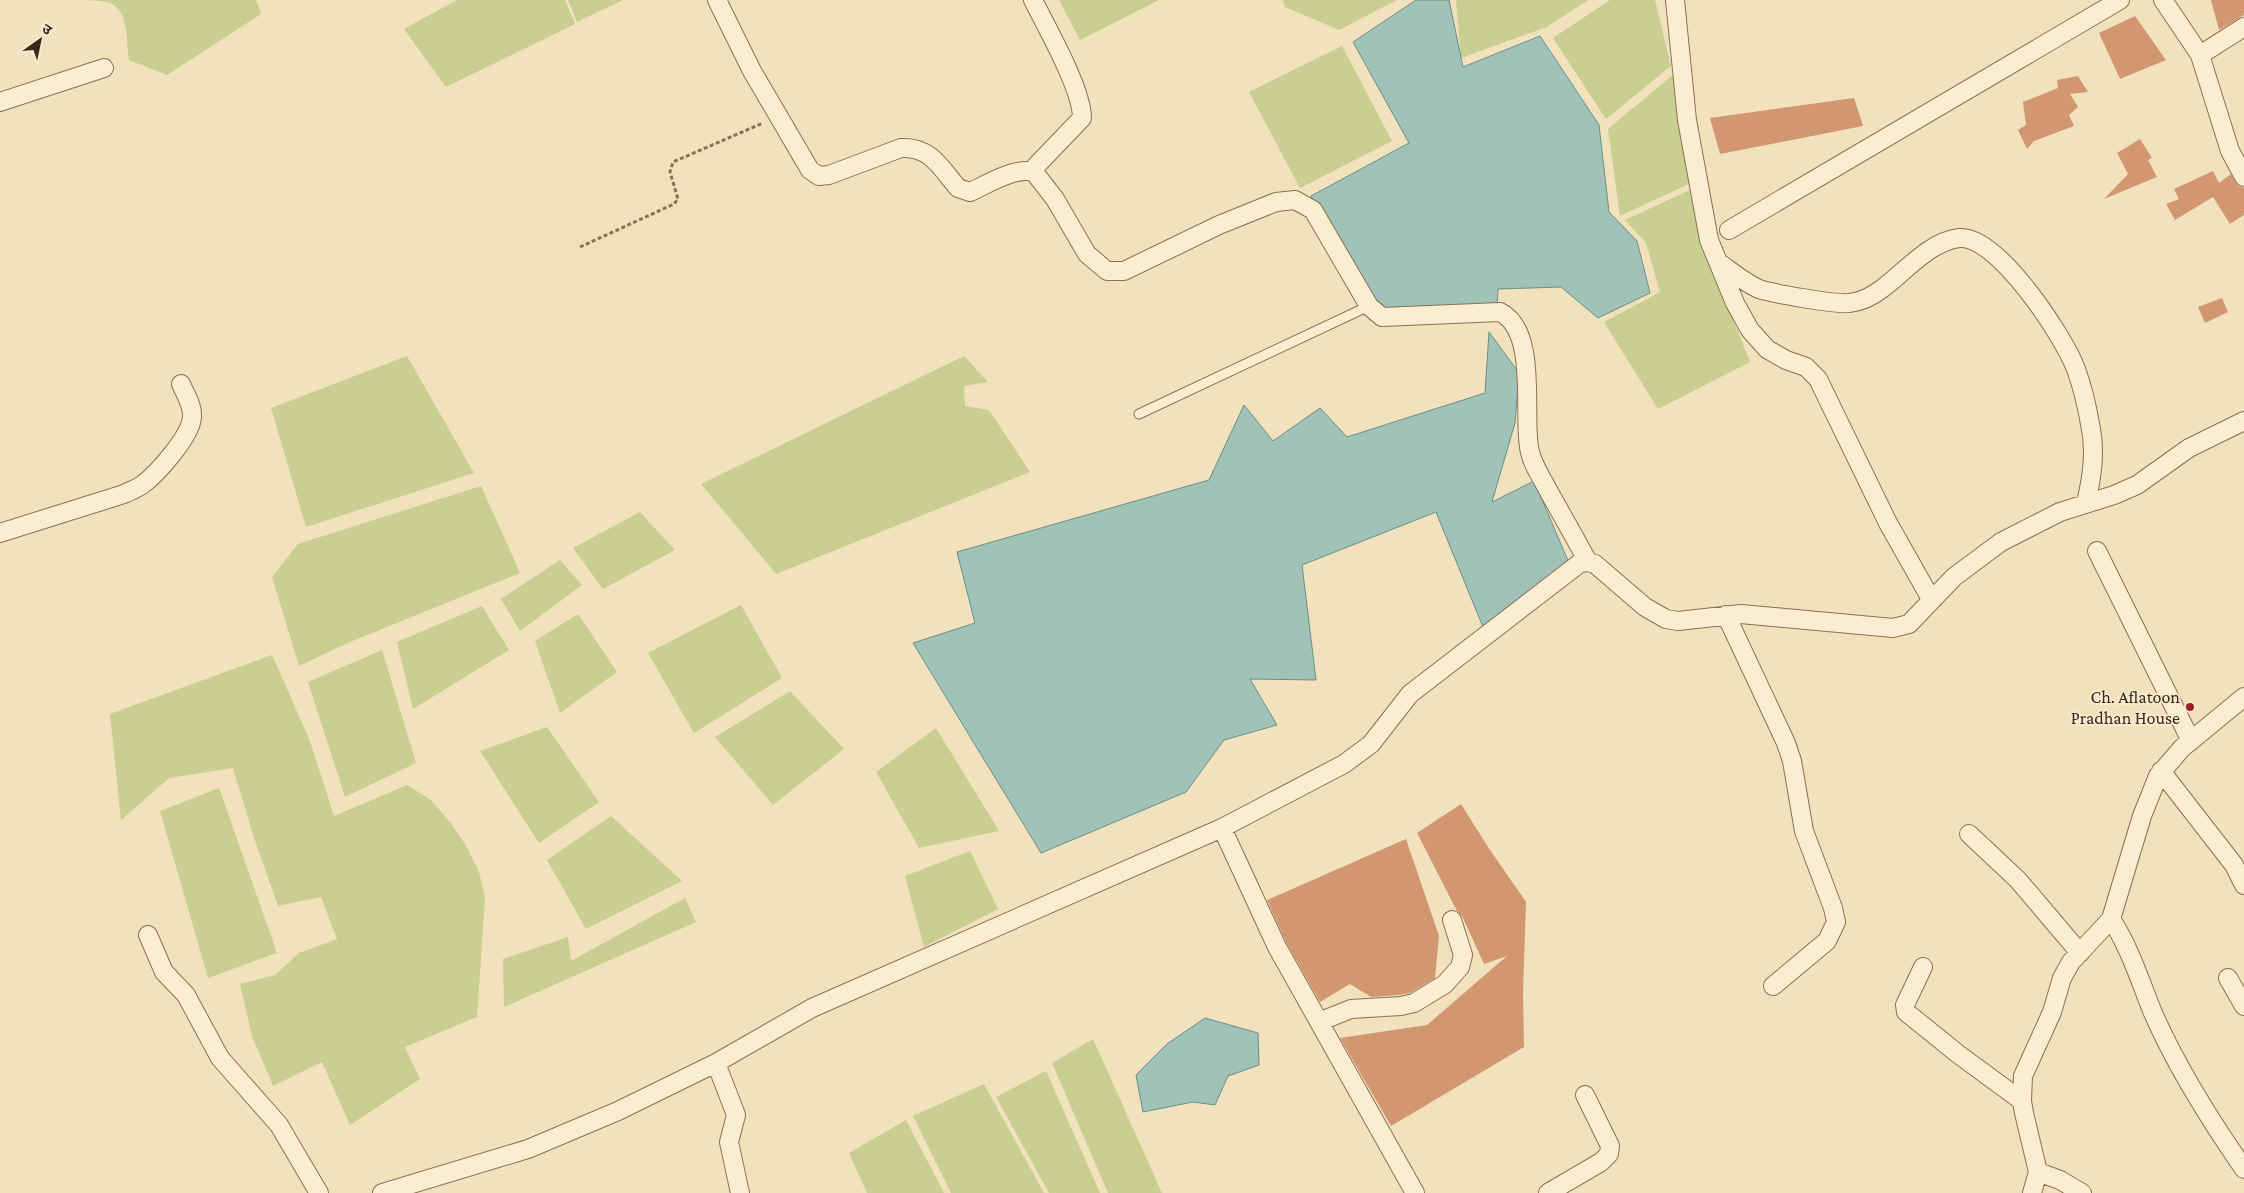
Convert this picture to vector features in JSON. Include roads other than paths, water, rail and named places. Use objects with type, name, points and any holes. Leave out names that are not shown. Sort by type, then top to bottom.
[{"type":"street","points":[[717,0],[752,71],[778,116],[810,170],[819,176],[829,175],[900,148],[913,147],[929,155],[958,188],[964,192],[970,192],[1013,174],[1027,171],[1034,172],[1055,199],[1087,254],[1107,271],[1124,271],[1219,225],[1276,202],[1296,200],[1303,202],[1313,210],[1369,306],[1382,317],[1500,312],[1510,318],[1515,324],[1524,351],[1527,371],[1528,430],[1531,459],[1588,562]]},
{"type":"street","points":[[1034,0],[1072,81],[1082,110],[1082,118],[1036,166],[1034,172]]},
{"type":"street","points":[[1675,0],[1687,120],[1709,240],[1735,304],[1758,340],[1778,356],[1806,367],[1818,379],[1888,523],[1931,599]]},
{"type":"street","points":[[1730,230],[2120,0]]},
{"type":"street","points":[[2163,0],[2200,55],[2230,151],[2244,177]]},
{"type":"street","points":[[2200,55],[2244,27]]},
{"type":"street","points":[[0,102],[104,68]]},
{"type":"street","points":[[1718,262],[1760,289],[1848,303],[1869,297],[1925,254],[1942,244],[1958,238],[1976,241],[2011,270],[2031,294],[2057,333],[2076,368],[2091,426],[2093,471],[2086,503]]},
{"type":"street","points":[[0,533],[124,494],[140,487],[150,479],[186,436],[191,424],[193,416],[190,404],[180,384]]},
{"type":"street","points":[[382,1193],[528,1149],[618,1111],[716,1063],[780,1025],[828,1000],[1222,828],[1344,764],[1365,750],[1378,737],[1396,710],[1410,694],[1580,563],[1588,562],[1595,564],[1646,607],[1666,619],[1678,621],[1741,614],[1893,628],[1909,624],[1954,577],[2000,542],[2060,512],[2114,495],[2137,485],[2190,448],[2244,422]]},
{"type":"street","points":[[2097,551],[2191,741]]},
{"type":"street","points":[[1726,615],[1786,743],[1792,761],[1804,831],[1833,908],[1836,922],[1827,941],[1773,986]]},
{"type":"street","points":[[2032,1193],[2038,1172],[2022,1101],[2026,1069],[2052,1012],[2066,969],[2111,919],[2142,816],[2161,772],[2191,741],[2244,697]]},
{"type":"street","points":[[2161,772],[2234,865],[2244,885]]},
{"type":"street","points":[[1222,828],[1277,947],[1321,1022],[1412,1192]]},
{"type":"street","points":[[1969,834],[2018,880],[2080,953]]},
{"type":"street","points":[[2111,919],[2130,951],[2153,1013],[2169,1045],[2218,1131],[2244,1169]]},
{"type":"street","points":[[1321,1022],[1350,1009],[1401,1006],[1414,1003],[1445,984],[1460,967],[1463,955],[1452,920]]},
{"type":"street","points":[[148,935],[164,972],[186,995],[220,1058],[278,1125],[318,1193]]},
{"type":"street","points":[[1923,967],[1905,1005],[1906,1012],[1958,1054],[2022,1101]]},
{"type":"street","points":[[2228,978],[2244,1006]]},
{"type":"street","points":[[716,1063],[736,1115],[729,1145],[740,1193]]},
{"type":"street","points":[[1548,1193],[1601,1162],[1609,1154],[1610,1146],[1585,1095]]},
{"type":"street","points":[[2038,1172],[2060,1180],[2082,1193]]},
{"type":"lane","points":[[1140,414],[1369,306]]},
{"type":"water","points":[[1416,0],[1449,0],[1463,67],[1540,36],[1599,125],[1609,212],[1637,241],[1650,293],[1598,318],[1561,287],[1498,289],[1497,308],[1379,313],[1311,196],[1409,143],[1353,42]]},
{"type":"water","points":[[1489,332],[1519,373],[1515,423],[1492,502],[1534,481],[1569,563],[1485,632],[1436,512],[1302,565],[1316,680],[1250,679],[1277,725],[1224,740],[1186,792],[1041,853],[913,643],[975,623],[957,552],[1209,480],[1244,405],[1273,441],[1320,408],[1347,437],[1485,393]]},
{"type":"water","points":[[1205,1018],[1258,1033],[1259,1065],[1228,1076],[1215,1105],[1193,1102],[1143,1112],[1136,1075],[1167,1044]]},
{"type":"place","name":"Ch. Aflatoon Pradhan House","points":[[2190,707]]}]
